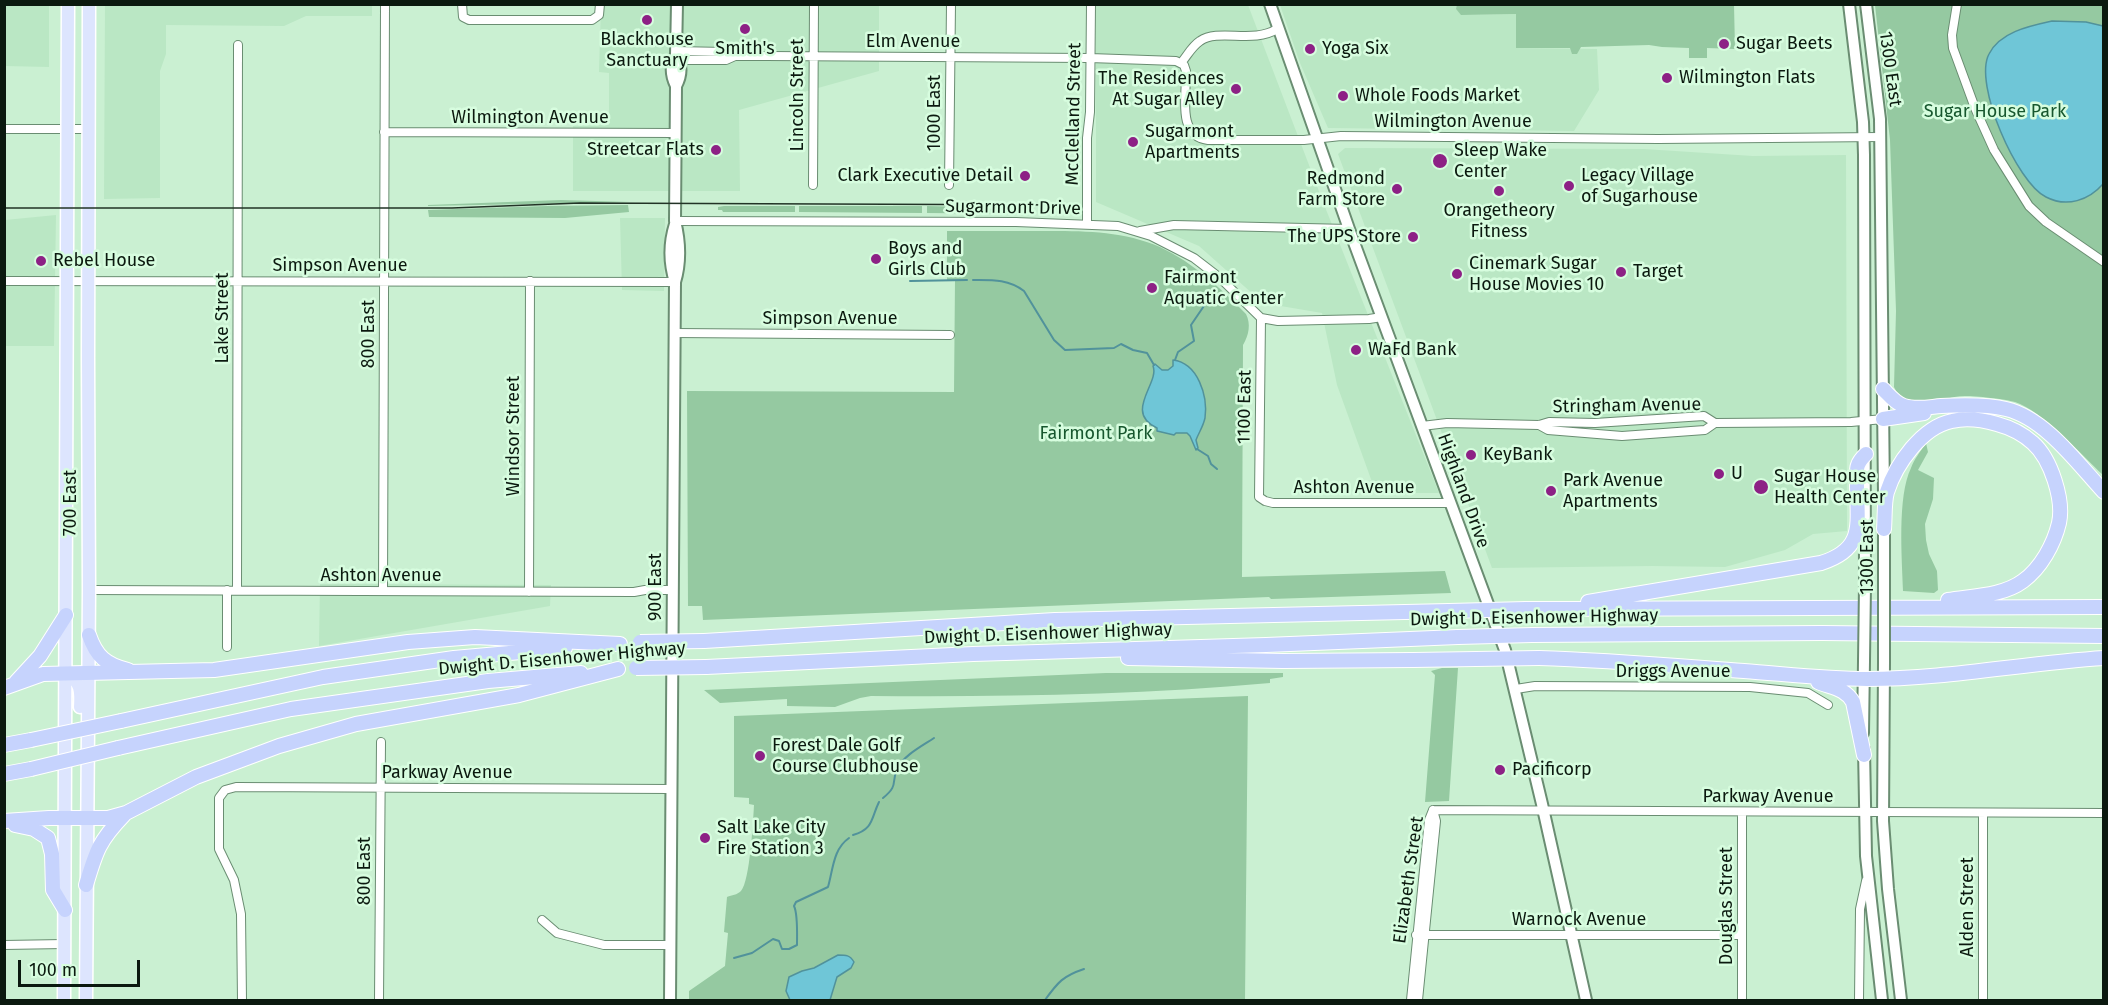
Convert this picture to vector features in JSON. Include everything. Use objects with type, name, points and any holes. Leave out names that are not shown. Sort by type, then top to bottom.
[{"type":"highway","points":[[1883,389],[1895,401],[1904,406],[1916,408],[1952,405],[2007,409],[2031,421],[2050,435],[2103,492]]},
{"type":"highway","points":[[1883,419],[1970,407]]},
{"type":"highway","points":[[1884,529],[1887,493],[1908,451],[1926,434],[1951,421],[1980,419],[2016,429],[2035,444],[2051,469],[2058,495],[2059,521],[2052,543],[2041,562],[2023,581],[1999,592],[1908,607]]},
{"type":"highway","points":[[1546,609],[1835,559],[1849,550],[1853,543],[1857,528],[1858,465],[1866,454]]},
{"type":"highway","name":"Dwight D. Eisenhower Highway","points":[[4,745],[121,722],[322,677],[454,658],[639,642],[705,641],[1055,620],[1526,609],[2103,607]]},
{"type":"highway","points":[[10,686],[40,656],[66,615]]},
{"type":"highway","name":"Dwight D. Eisenhower Highway","points":[[4,774],[291,709],[488,681],[618,669],[1458,636],[1833,633],[2103,636]]},
{"type":"highway","points":[[89,635],[105,662],[138,672]]},
{"type":"highway","points":[[10,686],[43,674],[214,670],[266,664],[344,650],[475,636],[620,644]]},
{"type":"highway","points":[[973,654],[1283,662],[1539,658],[1607,660],[1808,677],[1863,679],[1933,676],[2103,658]]},
{"type":"highway","points":[[4,822],[65,818],[86,813],[108,818],[126,813],[196,777],[279,746],[356,724],[519,695],[618,669]]},
{"type":"highway","points":[[1808,677],[1844,690],[1850,696],[1864,755]]},
{"type":"highway","points":[[86,885],[97,850],[106,834],[126,813]]},
{"type":"highway","points":[[4,822],[34,829],[48,838],[52,854],[53,890],[64,910]]},
{"type":"main road","name":"700 East","points":[[64,1000],[68,4]]},
{"type":"main road","name":"700 East","points":[[86,1000],[89,635],[89,4]]},
{"type":"main road","points":[[65,674],[74,677],[78,682],[81,695],[79,796],[86,813]]},
{"type":"main road","points":[[65,692],[70,702],[70,797],[74,810],[86,813]]},
{"type":"street","name":"800 East","points":[[383,591],[385,4]]},
{"type":"street","points":[[462,4],[463,17],[469,20],[592,20],[599,15],[600,4]]},
{"type":"street","name":"900 East","points":[[670,1000],[675,333],[675,282],[671,269],[671,237],[675,221],[676,86],[680,78],[681,63],[676,53],[676,4]]},
{"type":"street","name":"Lincoln Street","points":[[813,185],[814,4]]},
{"type":"street","name":"1000 East","points":[[950,185],[951,4]]},
{"type":"street","name":"McClelland Street","points":[[1087,224],[1091,4]]},
{"type":"street","name":"Highland Drive","points":[[1270,4],[1349,229],[1505,650],[1516,689],[1586,1000]]},
{"type":"street","name":"1300 East","points":[[1849,4],[1864,138],[1866,420],[1864,813],[1868,877],[1882,1000]]},
{"type":"street","name":"1300 East","points":[[1866,4],[1881,137],[1884,529],[1883,813],[1888,889],[1901,1000]]},
{"type":"street","points":[[1957,4],[1953,48],[1975,108],[1994,150],[2029,206],[2046,222],[2103,262]]},
{"type":"street","points":[[1090,57],[1181,63],[1197,43],[1207,38],[1257,36],[1278,29]]},
{"type":"street","name":"Lake Street","points":[[237,590],[238,45]]},
{"type":"street","name":"Elm Avenue","points":[[676,53],[725,52],[735,56],[1090,57]]},
{"type":"street","name":"Wilmington Avenue","points":[[1181,63],[1186,71],[1187,124],[1191,132],[1199,138],[1304,141],[1341,136],[1881,137]]},
{"type":"street","points":[[4,129],[88,129]]},
{"type":"street","name":"Wilmington Avenue","points":[[384,132],[676,133]]},
{"type":"street","name":"Sugarmont Drive","points":[[675,221],[1087,224],[1118,226],[1138,231],[1174,225],[1349,229]]},
{"type":"street","points":[[1138,231],[1174,247],[1203,264],[1261,318],[1278,321],[1382,317]]},
{"type":"street","name":"Simpson Avenue","points":[[4,280],[675,282]]},
{"type":"street","name":"Windsor Street","points":[[529,591],[530,281]]},
{"type":"street","name":"1100 East","points":[[1259,497],[1261,318]]},
{"type":"street","name":"Simpson Avenue","points":[[675,333],[950,335]]},
{"type":"street","name":"Stringham Avenue","points":[[1422,426],[1447,423],[1539,425],[1549,422],[1595,423],[1704,416],[1715,423],[1851,422],[1883,419]]},
{"type":"street","name":"Stringham Avenue","points":[[1539,425],[1548,430],[1622,436],[1705,430],[1715,423]]},
{"type":"street","name":"Ashton Avenue","points":[[1259,497],[1273,503],[1450,503]]},
{"type":"street","name":"Ashton Avenue","points":[[89,590],[634,592],[673,590]]},
{"type":"street","points":[[227,590],[227,647]]},
{"type":"street","name":"Driggs Avenue","points":[[1516,689],[1535,686],[1750,687],[1808,693],[1828,705]]},
{"type":"street","name":"800 East","points":[[379,1000],[381,742]]},
{"type":"street","name":"Parkway Avenue","points":[[242,1000],[241,914],[234,880],[219,849],[219,798],[222,792],[236,787],[671,789]]},
{"type":"street","name":"Parkway Avenue","points":[[1433,810],[2103,813]]},
{"type":"street","name":"Elizabeth Street","points":[[1418,1000],[1420,935],[1429,820],[1433,810]]},
{"type":"street","name":"Douglas Street","points":[[1742,812],[1742,1000]]},
{"type":"street","name":"Alden Street","points":[[1983,813],[1983,1000]]},
{"type":"street","points":[[1859,1000],[1860,909],[1868,877]]},
{"type":"street","points":[[542,920],[556,933],[604,945],[670,945]]},
{"type":"street","name":"Elizabeth Street","points":[[1411,1000],[1420,935]]},
{"type":"street","name":"Warnock Avenue","points":[[1420,935],[1742,935]]},
{"type":"street","points":[[4,945],[64,944]]},
{"type":"shaded area","points":[[5,4],[49,5],[49,67],[5,66]]},
{"type":"shaded area","points":[[372,4],[372,16],[306,16],[284,26],[166,25],[166,54],[160,71],[160,198],[104,199],[105,5]]},
{"type":"shaded area","points":[[1457,4],[1456,9],[1462,15],[1516,14],[1516,48],[1597,49],[1599,90],[1574,131],[1328,128],[1300,63],[1280,5]]},
{"type":"shaded area","points":[[601,5],[879,5],[879,71],[739,110],[740,191],[573,191],[573,126],[609,125],[609,73],[599,72]]},
{"type":"shaded area","points":[[1096,5],[1248,5],[1325,207],[1439,493],[1376,493],[1337,385],[1322,313],[1263,303],[1199,246],[1096,202]]},
{"type":"shaded area","points":[[1345,148],[1644,149],[1753,156],[1846,155],[1847,531],[1813,534],[1785,550],[1725,567],[1492,568],[1338,154]]},
{"type":"shaded area","points":[[56,215],[54,346],[5,346],[5,220]]},
{"type":"shaded area","points":[[620,218],[665,218],[664,291],[622,290]]},
{"type":"shaded area","points":[[320,584],[551,585],[550,606],[319,646]]},
{"type":"green space","points":[[1457,4],[1734,5],[1735,49],[1707,48],[1707,58],[1689,58],[1689,48],[1649,45],[1581,47],[1577,54],[1572,54],[1570,48],[1516,48],[1516,14],[1461,15],[1456,9]]},
{"type":"green space","name":"Sugar House Park","points":[[1875,5],[2103,5],[2103,475],[2037,414],[2015,402],[1965,396],[1916,403],[1900,396],[1894,387],[1896,311],[1890,140]]},
{"type":"green space","points":[[561,200],[630,202],[428,206],[428,205]]},
{"type":"green space","points":[[628,205],[629,212],[565,218],[429,217],[428,210],[547,206]]},
{"type":"green space","points":[[795,206],[795,212],[723,212],[718,210],[718,207]]},
{"type":"green space","points":[[799,206],[922,206],[922,213],[799,212]]},
{"type":"green space","points":[[927,206],[968,207],[1028,212],[1028,214],[927,213]]},
{"type":"green space","name":"Fairmont Park","points":[[947,231],[1069,231],[1115,234],[1160,247],[1195,268],[1246,314],[1249,326],[1243,345],[1242,577],[1445,571],[1451,593],[1271,599],[1269,597],[703,620],[702,606],[688,606],[687,391],[954,392],[955,280],[947,280]]},
{"type":"green space","points":[[1926,443],[1928,452],[1918,470],[1934,478],[1933,499],[1925,524],[1929,554],[1937,571],[1938,590],[1934,593],[1903,591],[1901,528],[1904,495],[1912,465]]},
{"type":"green space","points":[[1458,668],[1449,801],[1425,802],[1435,675],[1431,671]]},
{"type":"green space","points":[[1106,673],[1283,673],[1283,677],[1270,679],[1270,683],[1120,693],[871,696],[835,707],[787,706],[787,699],[720,703],[704,690]]},
{"type":"green space","points":[[1248,696],[1245,1000],[689,1000],[689,991],[725,966],[728,933],[724,932],[727,897],[741,891],[749,864],[754,805],[749,804],[749,798],[734,797],[734,716]]},
{"type":"water","points":[[2052,21],[2086,22],[2103,26],[2103,184],[2084,198],[2070,202],[2046,197],[2023,173],[2001,132],[1987,87],[1986,68],[1989,54],[1994,46],[2016,31]]},
{"type":"water","points":[[1173,360],[1189,367],[1200,382],[1203,391],[1205,418],[1196,440],[1198,448],[1196,450],[1187,433],[1174,435],[1157,431],[1157,428],[1147,421],[1143,414],[1145,397],[1154,373],[1153,366],[1155,364],[1162,370],[1168,370],[1173,366]]},
{"type":"water","points":[[838,955],[848,956],[854,962],[851,968],[837,977],[830,1000],[790,1000],[786,991],[789,977],[814,968]]},
{"type":"waterway","points":[[910,281],[967,280]]},
{"type":"waterway","points":[[973,280],[1006,282],[1024,291],[1054,340],[1065,350],[1114,348],[1121,344],[1147,353],[1154,365]]},
{"type":"waterway","points":[[1175,360],[1178,352],[1194,341],[1191,325],[1208,300]]},
{"type":"waterway","points":[[1197,449],[1208,456],[1211,464],[1217,469]]},
{"type":"waterway","points":[[883,798],[893,787],[895,774],[904,759],[934,738]]},
{"type":"waterway","points":[[853,835],[865,830],[879,802]]},
{"type":"waterway","points":[[734,958],[752,953],[773,939],[779,941],[782,949],[789,949],[797,945],[797,919],[794,906],[796,902],[828,887],[837,854],[849,838]]},
{"type":"waterway","points":[[1045,1000],[1062,980],[1084,969]]},
{"type":"tram line","points":[[4,208],[452,208],[580,203],[1071,205]]},
{"type":"place","name":"Blackhouse Sanctuary","points":[[647,20]]},
{"type":"place","name":"Smith's","points":[[745,29]]},
{"type":"place","name":"Sugar Beets","points":[[1724,44]]},
{"type":"place","name":"Yoga Six","points":[[1310,49]]},
{"type":"place","name":"Wilmington Flats","points":[[1667,78]]},
{"type":"place","name":"The Residences At Sugar Alley","points":[[1236,89]]},
{"type":"place","name":"Whole Foods Market","points":[[1343,96]]},
{"type":"place","name":"Sugarmont Apartments","points":[[1133,142]]},
{"type":"place","name":"Streetcar Flats","points":[[716,150]]},
{"type":"place","name":"Sleep Wake Center","points":[[1440,161]]},
{"type":"place","name":"Clark Executive Detail","points":[[1025,176]]},
{"type":"place","name":"Legacy Village of Sugarhouse","points":[[1569,186]]},
{"type":"place","name":"Redmond Farm Store","points":[[1397,189]]},
{"type":"place","name":"Orangetheory Fitness","points":[[1499,191]]},
{"type":"place","name":"The UPS Store","points":[[1413,237]]},
{"type":"place","name":"Boys and Girls Club","points":[[876,259]]},
{"type":"place","name":"Rebel House","points":[[41,261]]},
{"type":"place","name":"Target","points":[[1621,272]]},
{"type":"place","name":"Cinemark Sugar House Movies 10","points":[[1457,274]]},
{"type":"place","name":"Fairmont Aquatic Center","points":[[1152,288]]},
{"type":"place","name":"WaFd Bank","points":[[1356,350]]},
{"type":"place","name":"KeyBank","points":[[1471,455]]},
{"type":"place","name":"U","points":[[1719,474]]},
{"type":"place","name":"Sugar House Health Center","points":[[1761,487]]},
{"type":"place","name":"Park Avenue Apartments","points":[[1551,491]]},
{"type":"place","name":"Forest Dale Golf Course Clubhouse","points":[[760,756]]},
{"type":"place","name":"Pacificorp","points":[[1500,770]]},
{"type":"place","name":"Salt Lake City Fire Station 3","points":[[705,838]]}]
